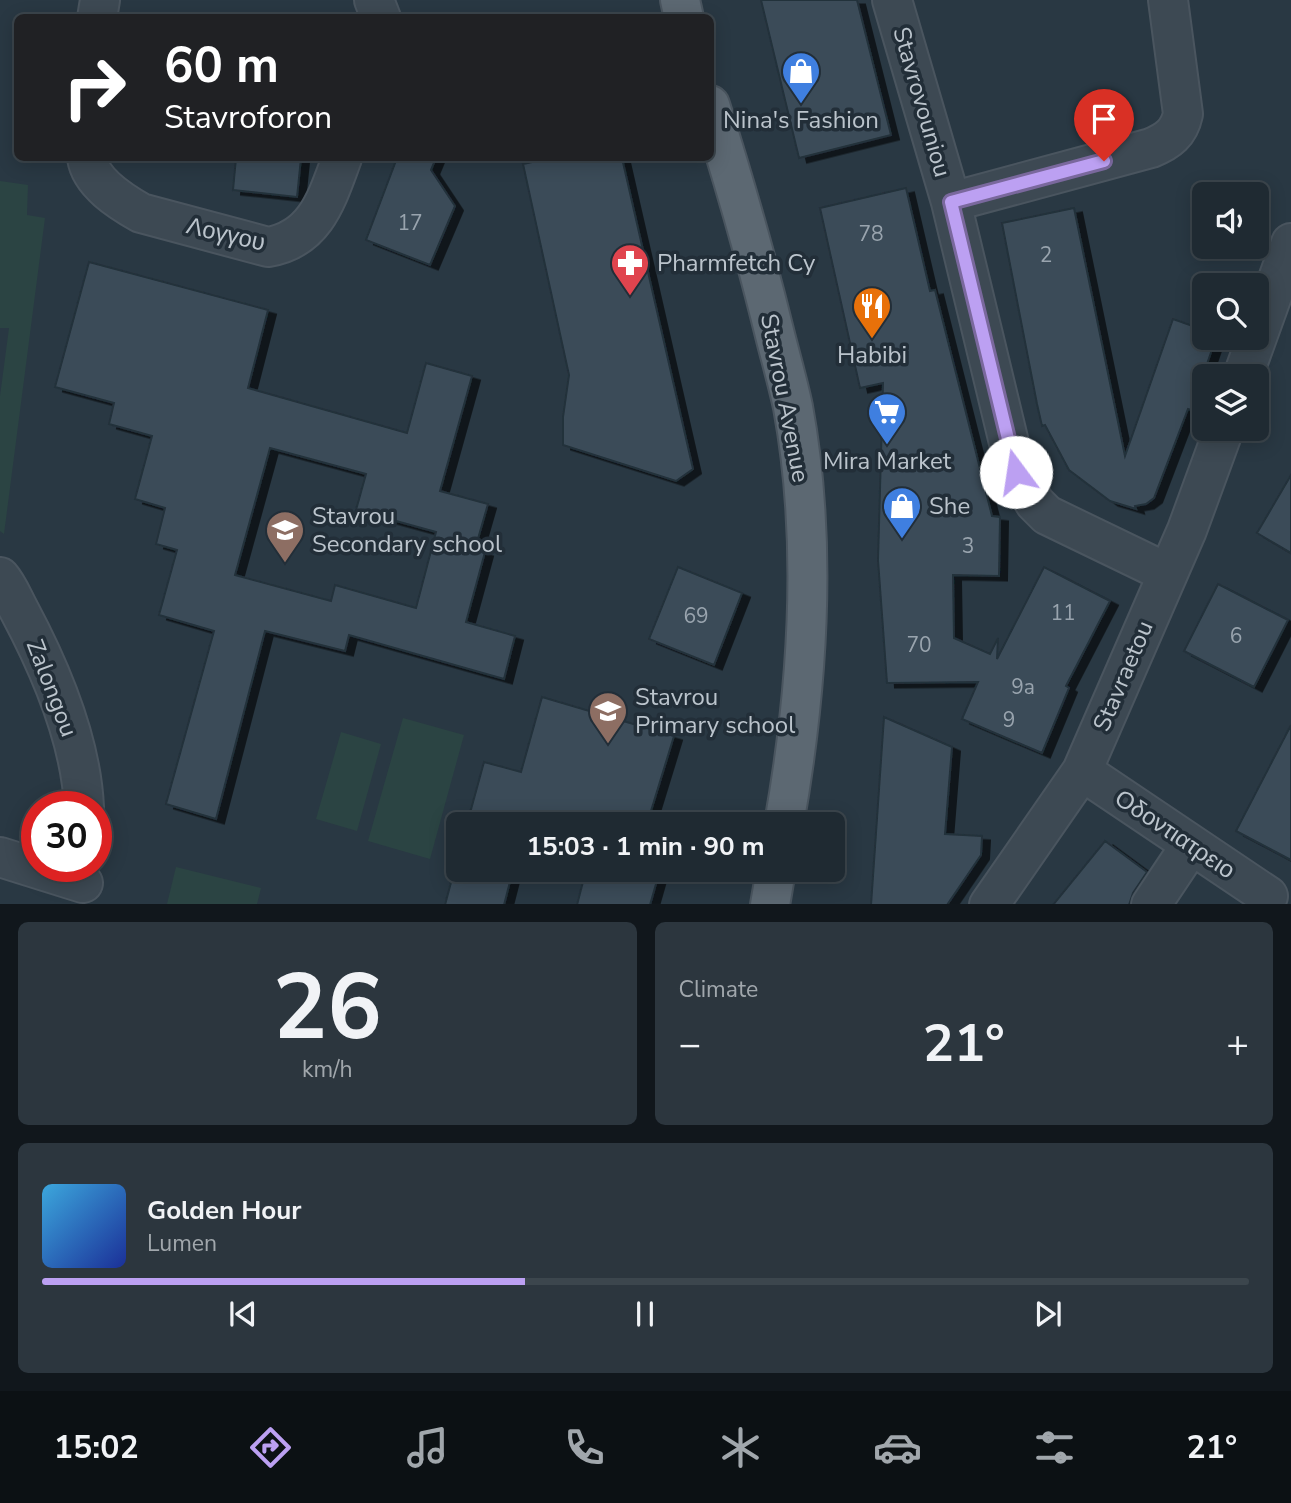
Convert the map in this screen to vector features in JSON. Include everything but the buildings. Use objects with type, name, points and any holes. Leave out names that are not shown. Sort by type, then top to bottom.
[{"type":"main road","name":"Stavrou Avenue","points":[[714,118],[755,251],[793,407],[806,508],[806,644],[803,696],[786,812]]},
{"type":"main road","points":[[770,904],[774,882]]},
{"type":"street","name":"Stavrovouniou","points":[[892,0],[951,202],[1016,472],[1047,516],[1167,573]]},
{"type":"street","points":[[951,202],[1151,148],[1174,134],[1181,125],[1183,114],[1168,0]]},
{"type":"street","name":"Λογγου","points":[[88,161],[108,191],[141,213],[268,247],[297,238],[307,227],[324,205],[341,161]]},
{"type":"street","points":[[1247,364],[1291,243]]},
{"type":"street","name":"Stavraetou","points":[[989,904],[1015,843],[1082,771],[1187,530],[1220,441]]},
{"type":"street","name":"Zalongou","points":[[0,577],[29,628],[70,725],[81,791]]},
{"type":"street","name":"Οδοντιατρειο","points":[[1082,771],[1268,896]]},
{"type":"street","points":[[1152,904],[1191,845]]},
{"type":"street","points":[[0,857],[81,884]]},
{"type":"green space","points":[[0,181],[28,185],[27,215],[45,218],[4,534],[0,531],[0,396],[9,328],[0,328]]},
{"type":"green space","points":[[403,718],[464,735],[430,859],[368,841]]},
{"type":"green space","points":[[341,732],[381,744],[357,831],[316,819]]},
{"type":"green space","points":[[176,867],[261,888],[257,904],[167,904]]},
{"type":"place","name":"Nina's Fashion","points":[[801,105]]},
{"type":"place","name":"Pharmfetch Cy","points":[[630,297]]},
{"type":"place","name":"Habibi","points":[[872,340]]},
{"type":"place","name":"Mira Market","points":[[887,446]]},
{"type":"place","name":"She","points":[[902,540]]},
{"type":"place","name":"Stavrou Secondary school","points":[[285,564]]},
{"type":"place","name":"Stavrou Primary school","points":[[608,745]]},
{"type":"route","points":[[1016,472],[951,202],[1104,161]]}]
